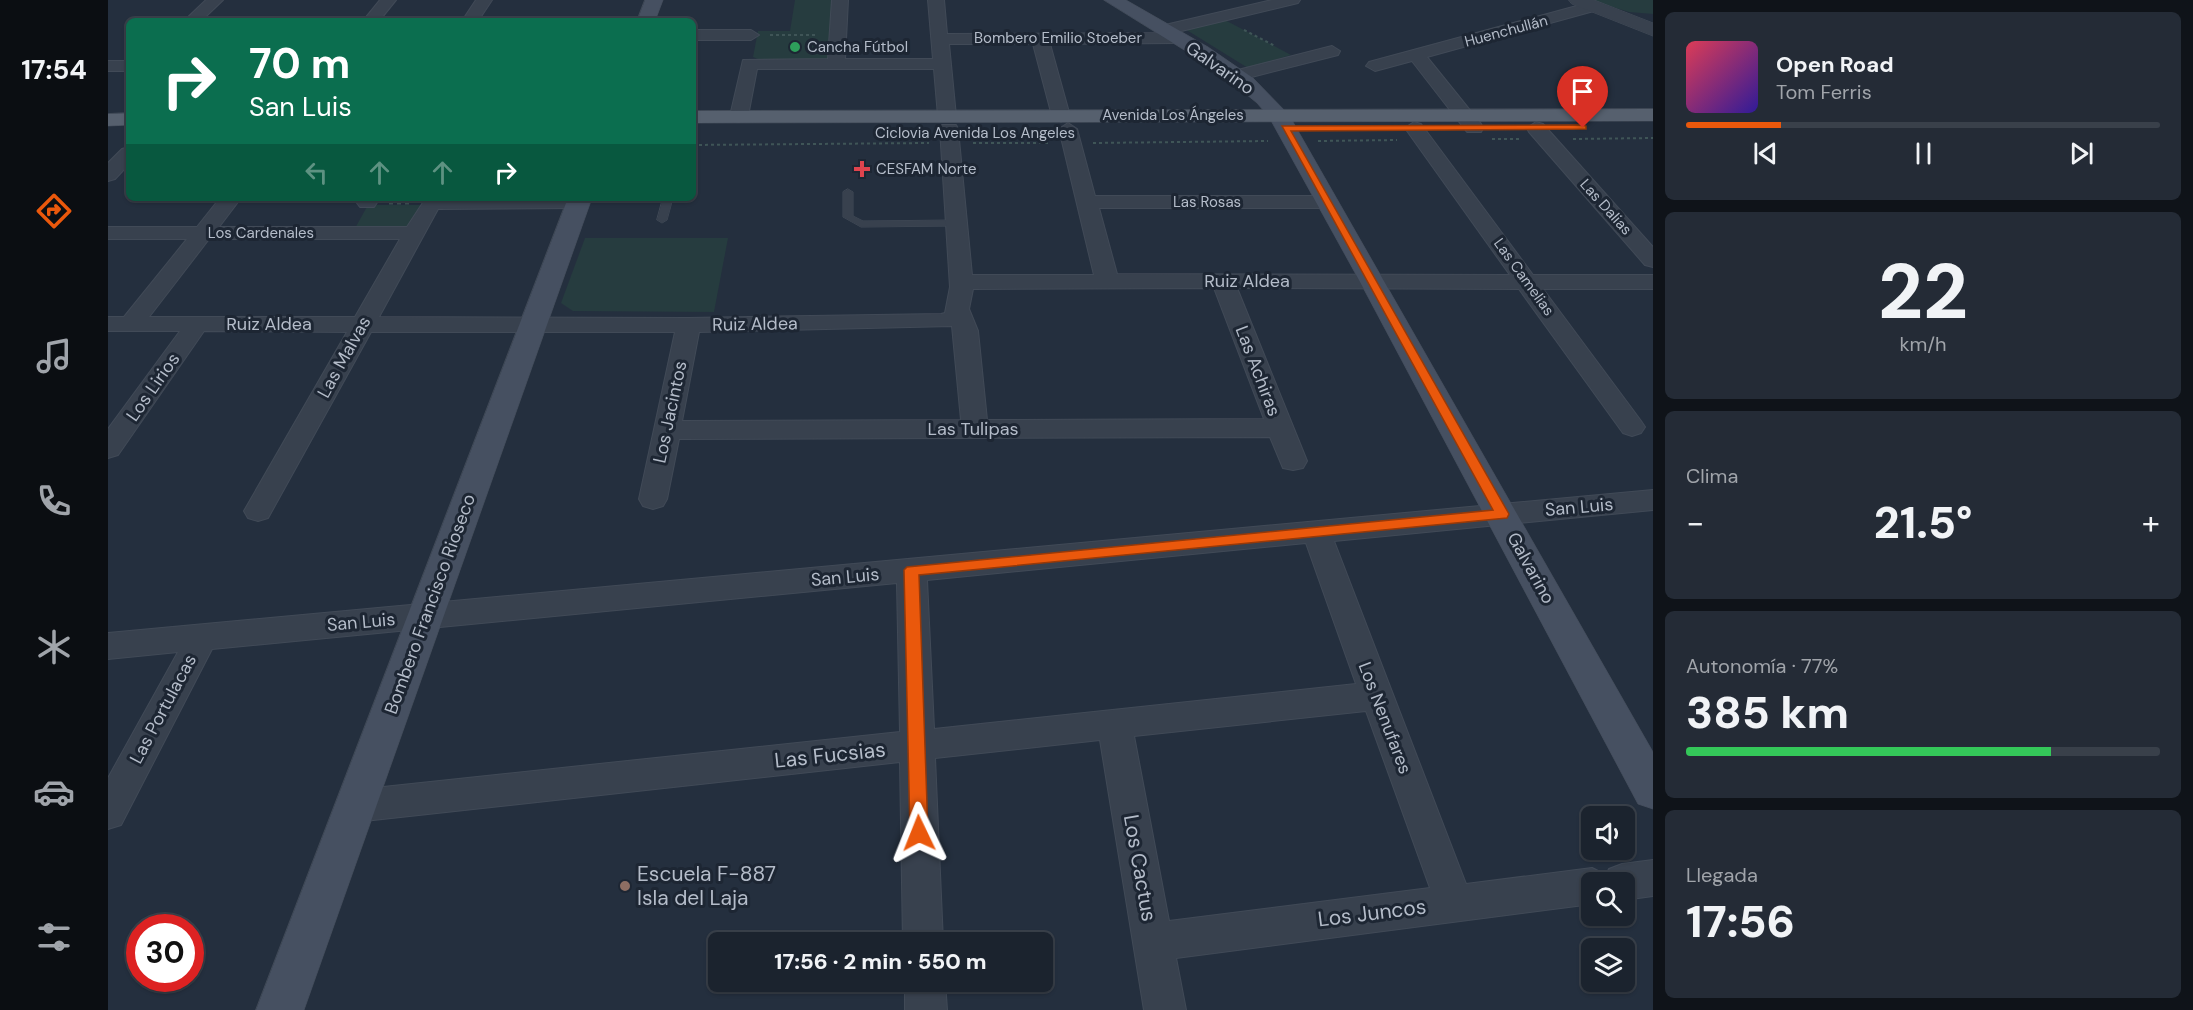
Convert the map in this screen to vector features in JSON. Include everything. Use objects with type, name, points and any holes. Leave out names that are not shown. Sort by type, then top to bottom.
[{"type":"main road","points":[[647,18],[654,0]]},
{"type":"main road","name":"Galvarino","points":[[1113,0],[1236,76],[1285,128],[1373,281],[1653,791]]},
{"type":"main road","name":"Avenida Los Ángeles","points":[[1285,128],[1419,134],[1476,127],[1653,115]]},
{"type":"main road","name":"Avenida Los Ángeles","points":[[696,117],[739,116],[949,129]]},
{"type":"main road","points":[[108,120],[126,119]]},
{"type":"main road","name":"Avenida Los Ángeles","points":[[696,129],[1476,127],[1541,133],[1653,127]]},
{"type":"main road","points":[[108,132],[126,132]]},
{"type":"main road","name":"Bombero Francisco Rioseco","points":[[280,1010],[580,201]]},
{"type":"street","points":[[195,18],[215,0]]},
{"type":"street","points":[[373,18],[388,0]]},
{"type":"street","points":[[472,18],[484,0]]},
{"type":"street","points":[[836,64],[840,0]]},
{"type":"street","points":[[936,0],[961,286],[959,312],[966,331],[975,429]]},
{"type":"street","name":"Bombero Emilio Stoeber","points":[[940,39],[1040,39],[1170,34],[1220,17],[1292,0]]},
{"type":"street","points":[[1587,3],[1647,25]]},
{"type":"street","name":"Huenchullán","points":[[1376,66],[1587,3]]},
{"type":"street","points":[[696,35],[751,35]]},
{"type":"street","points":[[1040,39],[1088,202],[1107,281]]},
{"type":"street","points":[[1236,76],[1332,51]]},
{"type":"street","points":[[1416,55],[1476,127]]},
{"type":"street","points":[[739,116],[749,64],[943,64]]},
{"type":"street","points":[[108,66],[126,66]]},
{"type":"street","name":"Las Dalias","points":[[1541,133],[1653,260]]},
{"type":"street","name":"Las Camelias","points":[[1419,134],[1632,427]]},
{"type":"street","points":[[108,175],[126,156]]},
{"type":"street","points":[[119,324],[204,233],[229,201]]},
{"type":"street","points":[[431,203],[530,201]]},
{"type":"street","name":"Las Rosas","points":[[1088,202],[1327,202]]},
{"type":"street","name":"Las Malvas","points":[[258,511],[431,203]]},
{"type":"street","name":"Los Cardenales","points":[[108,233],[414,233]]},
{"type":"street","name":"Ruiz Aldea","points":[[961,286],[973,282],[1107,281],[1653,282]]},
{"type":"street","name":"Las Achiras","points":[[1223,281],[1293,461]]},
{"type":"street","name":"Ruiz Aldea","points":[[119,324],[688,325],[943,321],[956,317],[959,312]]},
{"type":"street","name":"Los Lirios","points":[[108,449],[197,324]]},
{"type":"street","name":"Los Jacintos","points":[[653,499],[688,325]]},
{"type":"street","name":"Las Tulipas","points":[[666,430],[1280,428]]},
{"type":"street","name":"San Luis","points":[[108,646],[1653,500]]},
{"type":"street","name":"Los Nenufares","points":[[1316,532],[1454,902]]},
{"type":"street","points":[[912,570],[923,932]]},
{"type":"street","name":"Las Portulacas","points":[[108,813],[202,637]]},
{"type":"street","name":"Las Fucsias","points":[[355,806],[1376,696]]},
{"type":"street","name":"Los Cactus","points":[[1115,725],[1165,1010]]},
{"type":"street","points":[[1635,880],[1653,878]]},
{"type":"street","name":"Los Juncos","points":[[1154,942],[1581,887]]},
{"type":"street","points":[[925,992],[926,1010]]},
{"type":"lane","points":[[848,192],[848,217],[861,224],[956,224]]},
{"type":"lane","points":[[662,220],[667,201]]},
{"type":"path","points":[[1220,17],[1299,59]]},
{"type":"path","points":[[751,35],[838,35]]},
{"type":"path","points":[[1476,127],[1541,133],[1653,138]]},
{"type":"path","name":"Ciclovia Avenida Los Angeles","points":[[696,145],[949,129],[1285,128],[1419,134]]},
{"type":"path","points":[[369,201],[431,203]]},
{"type":"green space","points":[[795,0],[835,0],[832,57],[822,60],[760,60],[753,57],[758,31],[790,31]]},
{"type":"green space","points":[[1590,0],[1653,0],[1653,14],[1629,12]]},
{"type":"green space","points":[[1225,20],[1291,55],[1248,68],[1185,29]]},
{"type":"green space","points":[[368,205],[424,205],[411,230],[354,230]]},
{"type":"green space","points":[[585,238],[728,238],[714,312],[573,311],[561,303]]},
{"type":"place","name":"Cancha Fútbol","points":[[795,47]]},
{"type":"place","name":"CESFAM Norte","points":[[862,169]]},
{"type":"place","name":"Escuela F-887 Isla del Laja","points":[[625,886]]},
{"type":"route","points":[[919,833],[912,570],[1502,514],[1285,128],[1583,128]]}]
